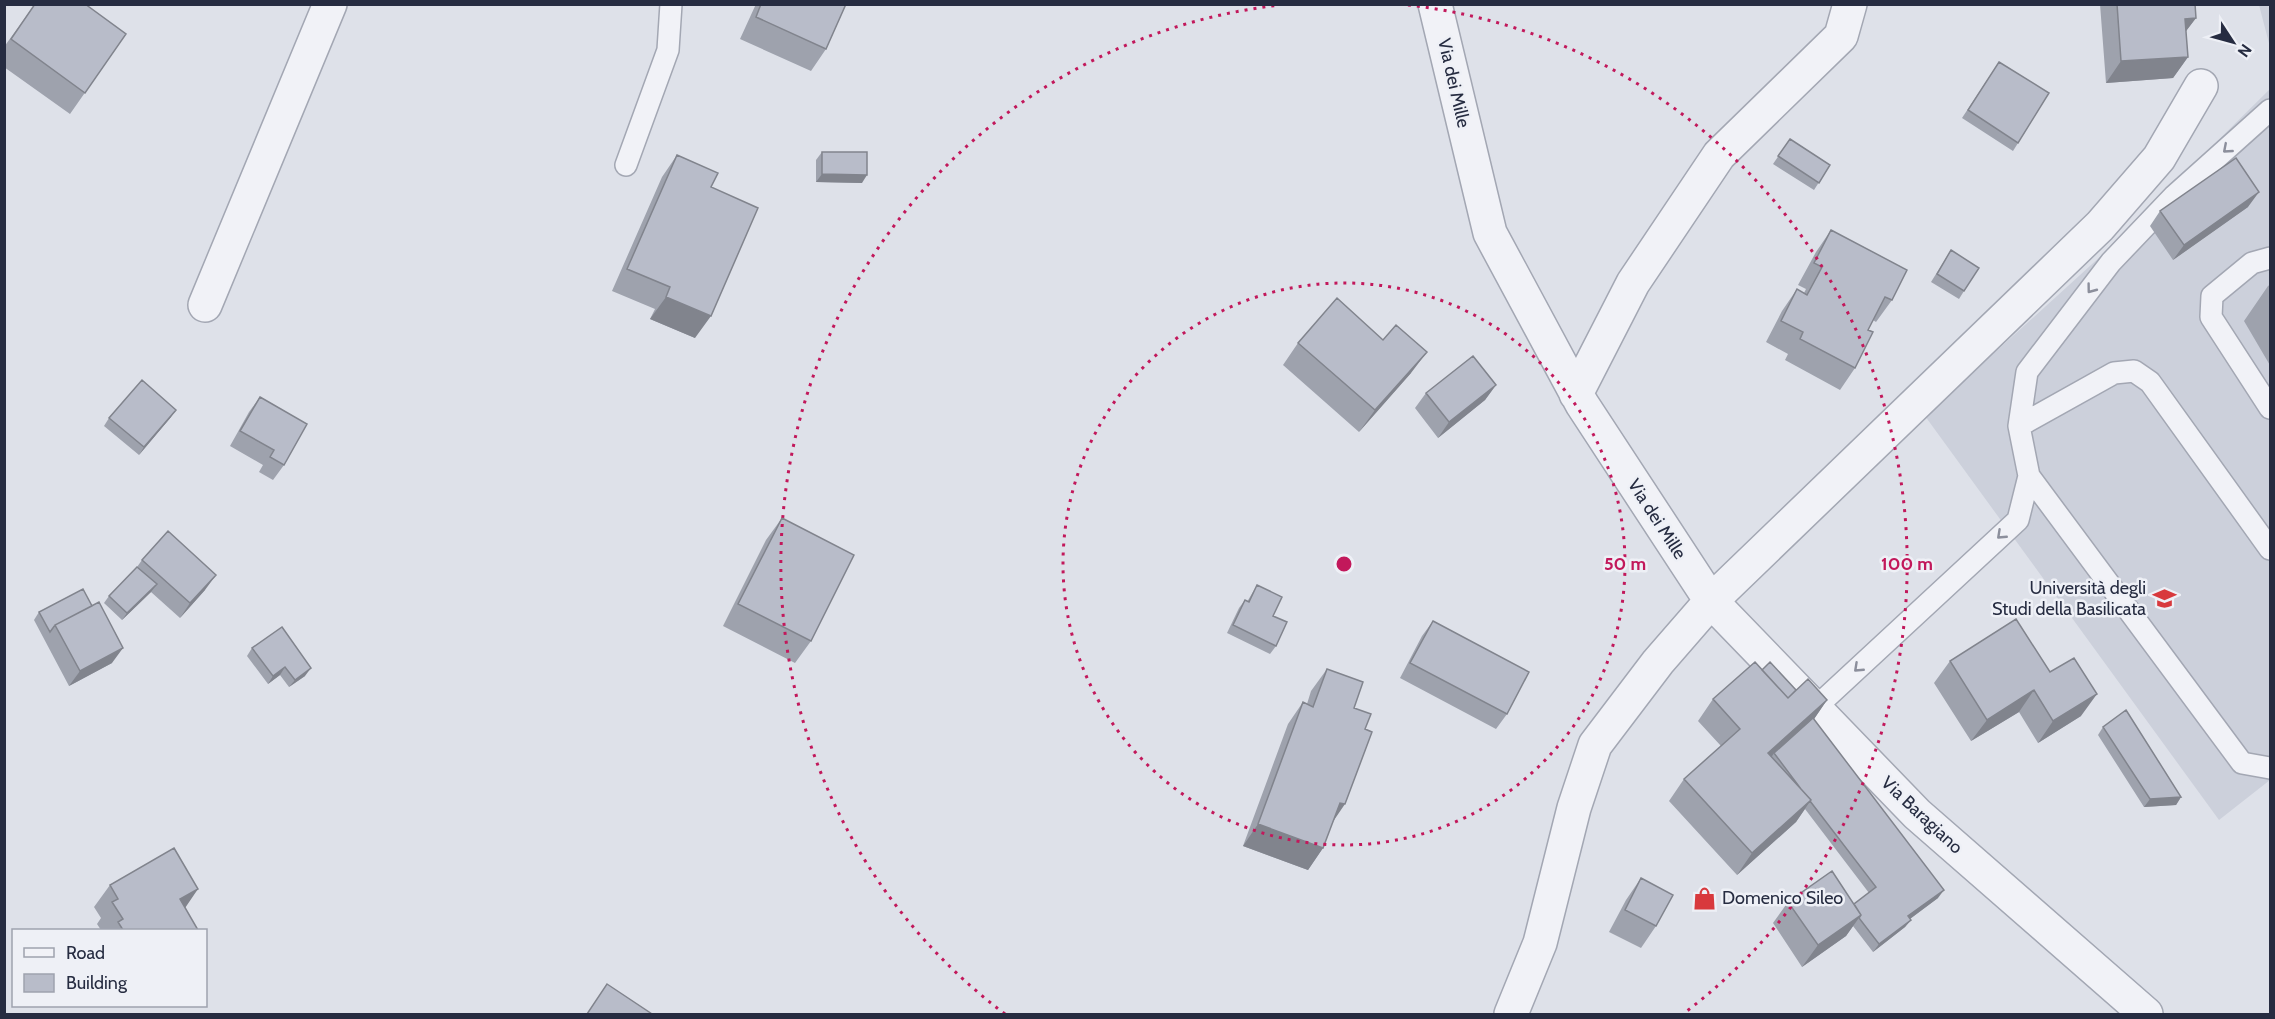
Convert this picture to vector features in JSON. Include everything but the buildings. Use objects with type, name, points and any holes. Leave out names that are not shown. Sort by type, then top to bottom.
[{"type":"street","points":[[205,305],[330,4]]},
{"type":"street","name":"Via dei Mille","points":[[1435,4],[1490,233],[1576,394],[1711,601]]},
{"type":"street","points":[[1576,394],[1633,283],[1719,155],[1841,36],[1850,4]]},
{"type":"street","points":[[1511,1014],[1540,943],[1574,808],[1595,746],[1658,662],[1711,601],[2100,226],[2159,158],[2201,86]]},
{"type":"street","name":"Via Baragiano","points":[[1711,601],[1917,814],[2146,1014]]},
{"type":"lane","points":[[626,165],[668,50],[672,4]]},
{"type":"lane","points":[[2271,110],[2174,196],[2111,262],[2027,372],[2019,426],[2029,476],[2242,763],[2271,768]]},
{"type":"lane","points":[[2271,258],[2252,263],[2212,296],[2211,317],[2271,408]]},
{"type":"lane","points":[[2019,426],[2114,373],[2134,371],[2150,382],[2271,549]]},
{"type":"lane","points":[[1815,708],[2018,520],[2029,476]]},
{"type":"shaded area","points":[[2259,5],[2270,5],[2270,47]]},
{"type":"shaded area","name":"Università degli Studi della Basilicata","points":[[2270,89],[2270,780],[2219,820],[1925,416],[2102,255]]},
{"type":"place","name":"Università degli Studi della Basilicata","points":[[2164,598]]},
{"type":"place","name":"Domenico Sileo","points":[[1704,898]]}]
